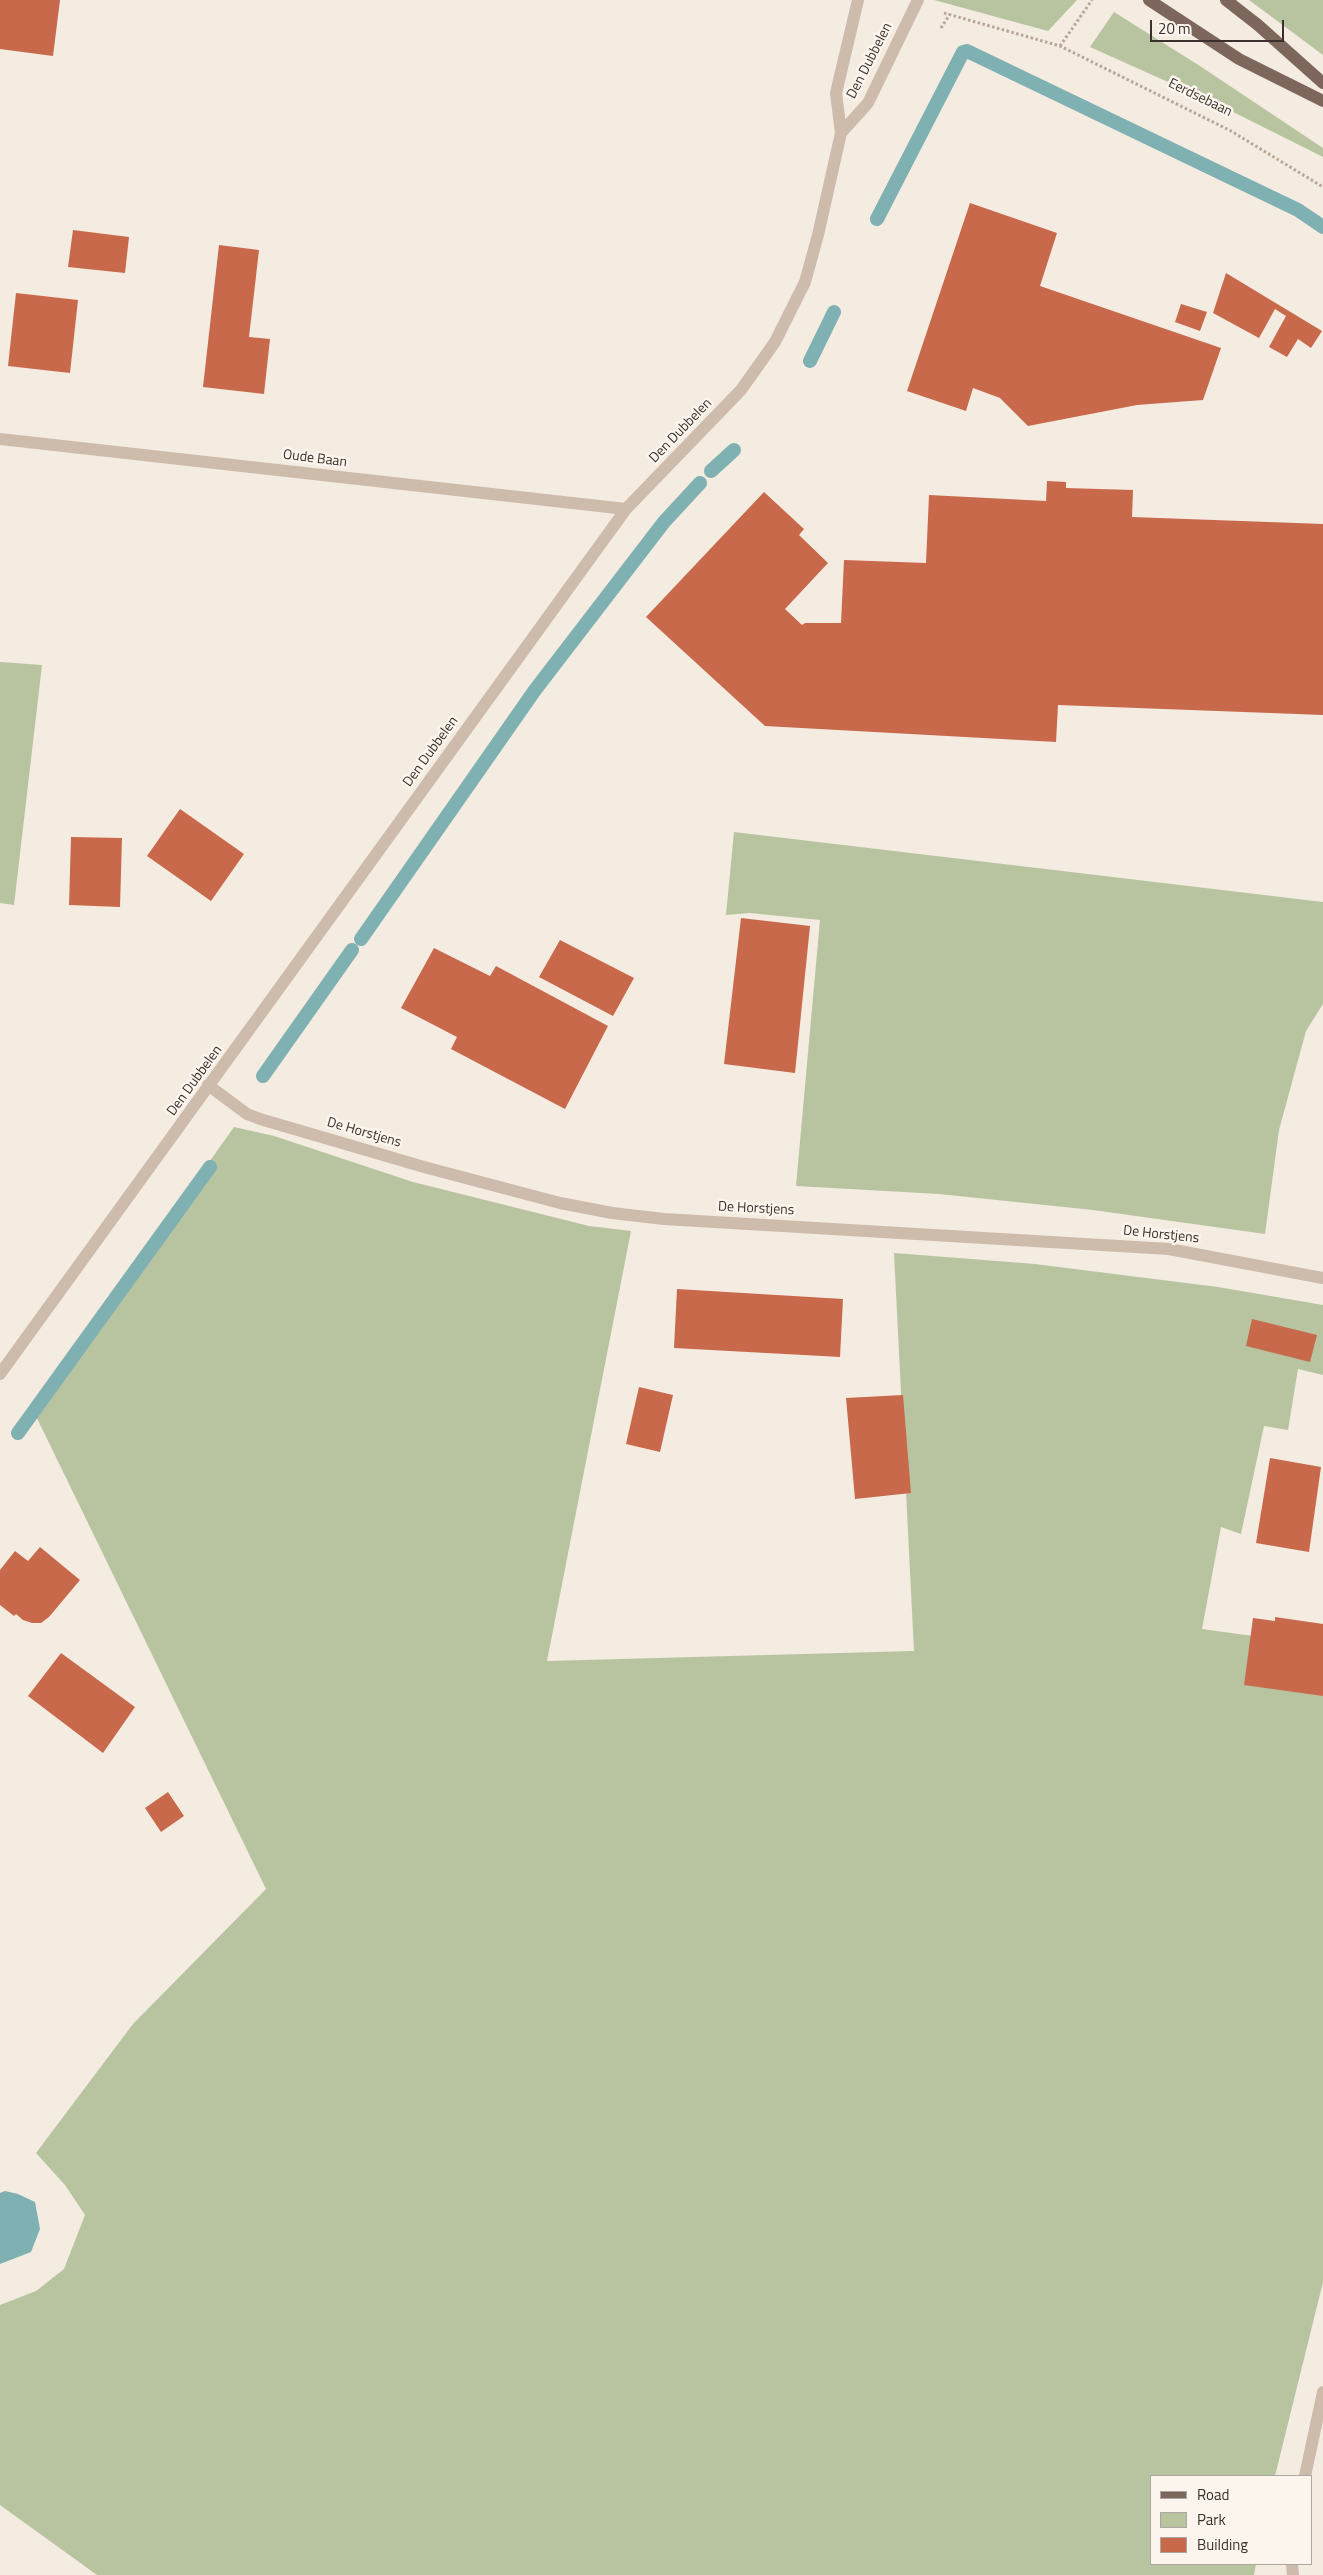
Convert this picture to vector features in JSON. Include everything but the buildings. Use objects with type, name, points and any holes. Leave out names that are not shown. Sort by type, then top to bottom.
[{"type":"main road","points":[[1149,0],[1239,59],[1323,101]]},
{"type":"main road","points":[[1226,0],[1258,25],[1323,83]]},
{"type":"street","name":"Den Dubbelen","points":[[0,1374],[626,508],[741,390],[776,342],[789,320],[808,273],[842,133],[836,93],[858,0]]},
{"type":"street","name":"Den Dubbelen","points":[[842,133],[868,103],[918,0]]},
{"type":"street","name":"Oude Baan","points":[[0,439],[626,508]]},
{"type":"street","name":"De Horstjens","points":[[208,1085],[247,1114],[260,1119],[424,1167],[560,1203],[612,1213],[664,1219],[1168,1249],[1323,1278]]},
{"type":"street","points":[[1305,2475],[1323,2392]]},
{"type":"path","points":[[1060,46],[1092,0]]},
{"type":"path","name":"Eerdsebaan","points":[[950,14],[1060,46],[1232,131],[1323,187]]},
{"type":"green space","points":[[934,0],[1077,0],[1048,31]]},
{"type":"green space","points":[[1249,0],[1323,0],[1323,55]]},
{"type":"green space","points":[[1114,12],[1200,66],[1323,148],[1323,157],[1217,104],[1090,47]]},
{"type":"green space","points":[[0,662],[42,665],[14,905],[0,903]]},
{"type":"green space","points":[[734,832],[1323,902],[1323,1004],[1306,1031],[1279,1130],[1265,1234],[1093,1210],[939,1194],[796,1186],[820,920],[750,913],[726,915]]},
{"type":"green space","points":[[234,1127],[274,1136],[413,1182],[589,1226],[631,1231],[547,1661],[914,1651],[894,1253],[1035,1264],[1218,1287],[1323,1305],[1323,1375],[1298,1369],[1288,1430],[1264,1426],[1241,1534],[1221,1527],[1202,1629],[1275,1639],[1323,1671],[1323,2282],[1275,2475],[1150,2475],[1150,2565],[1256,2565],[1254,2575],[97,2575],[0,2505],[0,2305],[36,2291],[64,2269],[85,2215],[65,2185],[36,2153],[133,2024],[266,1889],[33,1410]]},
{"type":"water","points":[[5,2191],[18,2194],[35,2202],[40,2229],[31,2252],[0,2264],[0,2193]]},
{"type":"waterway","points":[[877,219],[963,52],[967,51],[1298,210],[1323,227]]},
{"type":"waterway","points":[[810,361],[834,312]]},
{"type":"waterway","points":[[711,471],[734,450]]},
{"type":"waterway","points":[[361,939],[535,690],[664,522],[700,483]]},
{"type":"waterway","points":[[263,1076],[352,950]]},
{"type":"waterway","points":[[18,1433],[210,1167]]}]
